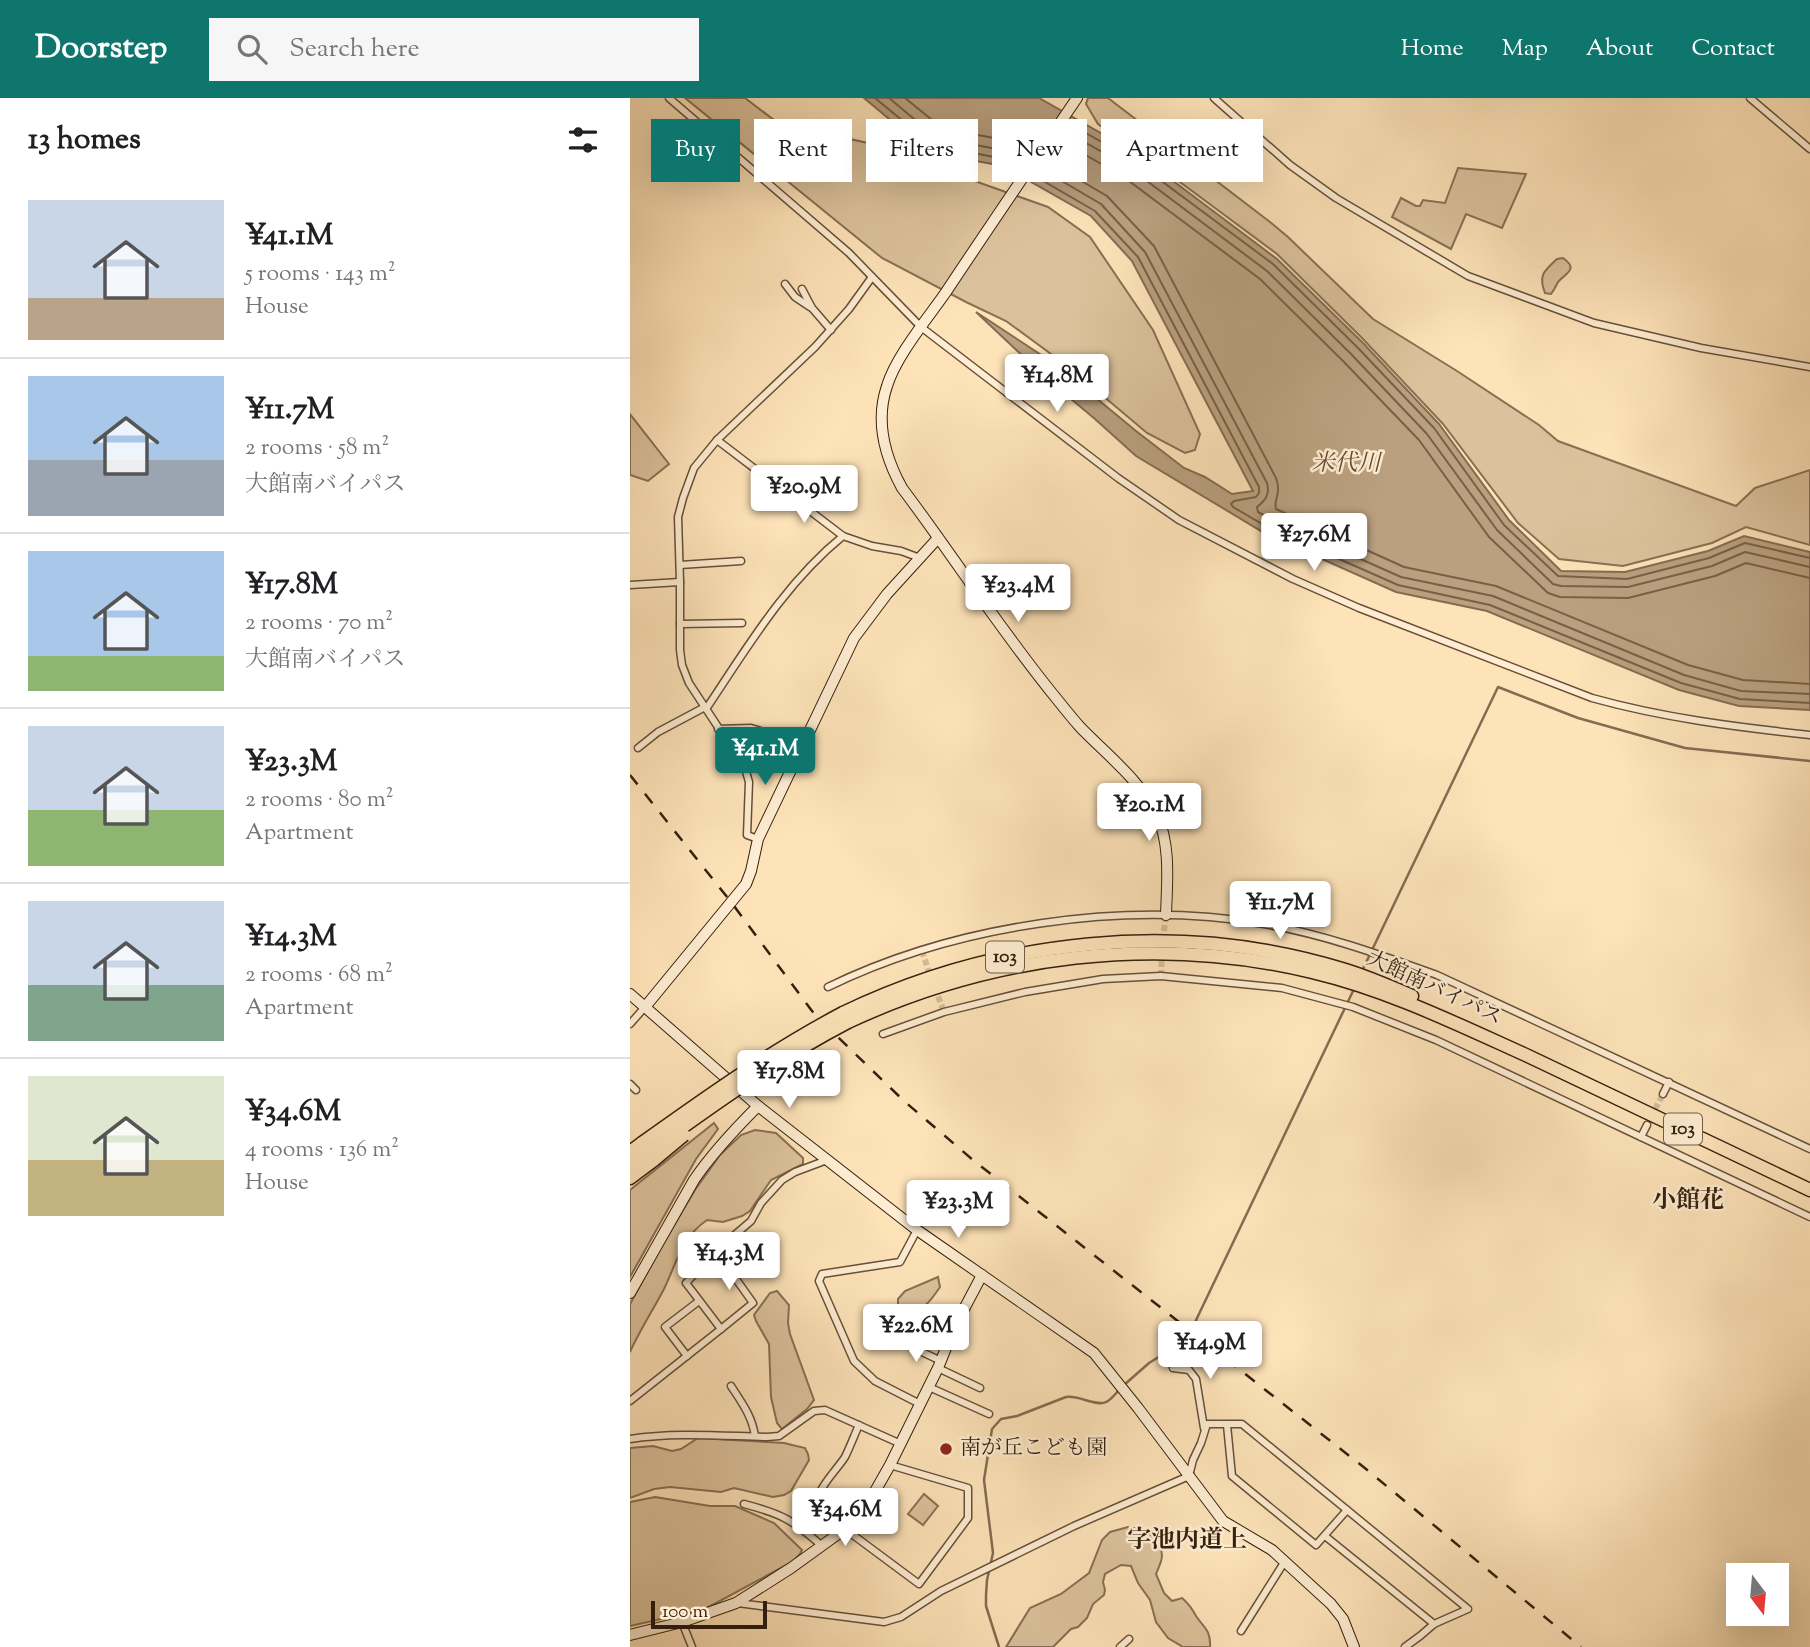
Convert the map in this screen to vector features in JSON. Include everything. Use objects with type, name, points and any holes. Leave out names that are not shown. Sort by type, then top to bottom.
[{"type":"highway","name":"大館南バイパス","points":[[630,1165],[642,1146],[729,1081],[785,1044],[846,1018],[964,979],[1034,963],[1106,954],[1177,953],[1343,974],[1380,987],[1449,1013],[1556,1070],[1810,1189]]},
{"type":"highway","name":"大館南バイパス","points":[[630,1152],[846,1018]]},
{"type":"highway","points":[[630,1178],[642,1146]]},
{"type":"street","points":[[669,98],[849,253],[921,327],[1118,478],[1179,520],[1293,579],[1359,608],[1592,698],[1691,720],[1810,735]]},
{"type":"street","points":[[1077,98],[899,362],[886,387],[882,427],[891,467],[902,488],[999,625],[1079,726],[1126,772],[1152,806],[1167,857],[1166,915]]},
{"type":"street","points":[[1214,98],[1290,165],[1336,198],[1468,276],[1594,323],[1701,348],[1810,367]]},
{"type":"street","points":[[1750,98],[1810,149]]},
{"type":"street","points":[[758,839],[747,835],[749,782],[744,768],[689,683],[682,665],[678,517],[694,468],[717,440],[831,330],[872,277]]},
{"type":"street","points":[[785,284],[795,297],[812,308]]},
{"type":"street","points":[[802,289],[812,308],[831,330]]},
{"type":"street","points":[[717,440],[843,536],[920,558]]},
{"type":"street","points":[[638,748],[658,732],[705,708],[792,585],[821,554],[843,536]]},
{"type":"street","points":[[630,1024],[746,884],[758,839],[854,638],[870,615],[938,538]]},
{"type":"street","points":[[680,565],[741,561]]},
{"type":"street","points":[[630,585],[680,582]]},
{"type":"street","points":[[680,624],[742,623]]},
{"type":"street","points":[[718,729],[751,728],[801,748]]},
{"type":"street","points":[[828,988],[853,975],[902,957],[984,932],[1072,920],[1166,915],[1264,924],[1366,950],[1437,975],[1810,1149]]},
{"type":"street","points":[[883,1034],[944,1012],[1011,995],[1103,979],[1161,976],[1282,988],[1351,1006],[1436,1040],[1810,1217]]},
{"type":"street","points":[[630,994],[758,1105],[917,1230],[1094,1353],[1223,1521],[1272,1550],[1331,1604],[1343,1619],[1353,1647]]},
{"type":"street","points":[[1663,1094],[1668,1082]]},
{"type":"street","points":[[630,1293],[694,1180],[758,1105]]},
{"type":"street","points":[[1642,1138],[1647,1125]]},
{"type":"street","points":[[721,1329],[686,1283],[716,1251],[751,1221],[761,1203],[782,1180],[828,1159]]},
{"type":"street","points":[[917,1230],[900,1262],[822,1274],[819,1281],[854,1361],[875,1381],[920,1404]]},
{"type":"street","points":[[630,1401],[753,1303],[716,1251]]},
{"type":"street","points":[[630,1635],[682,1622],[736,1603],[792,1568],[845,1529],[869,1502],[890,1465],[929,1387],[954,1328],[982,1275]]},
{"type":"street","points":[[687,1356],[665,1327],[699,1301]]},
{"type":"street","points":[[903,1343],[981,1388]]},
{"type":"street","points":[[1173,1367],[1189,1370],[1196,1379],[1204,1430]]},
{"type":"street","points":[[731,1386],[748,1412],[755,1436]]},
{"type":"street","points":[[929,1387],[989,1414]]},
{"type":"street","points":[[630,1439],[698,1435],[779,1436],[814,1411],[825,1410],[901,1444]]},
{"type":"street","points":[[736,1603],[884,1622],[909,1613],[941,1591],[1074,1526],[1189,1476],[1207,1424],[1242,1424],[1468,1609],[1434,1624],[1405,1647]]},
{"type":"street","points":[[859,1425],[845,1457],[819,1495],[860,1513]]},
{"type":"street","points":[[1227,1425],[1232,1476],[1316,1545],[1347,1510]]},
{"type":"street","points":[[845,1529],[919,1584],[968,1518],[968,1489],[890,1465]]},
{"type":"street","points":[[744,1504],[774,1512],[798,1524],[822,1546]]},
{"type":"street","points":[[1325,1536],[1434,1624]]},
{"type":"street","points":[[1241,1631],[1285,1561]]},
{"type":"street","points":[[682,1622],[692,1647]]},
{"type":"street","points":[[1120,1647],[1129,1639]]},
{"type":"shaded area","points":[[685,98],[745,98],[773,119],[754,119],[754,154],[740,143],[740,119],[711,119]]},
{"type":"shaded area","points":[[1088,98],[1108,98],[1135,119],[1101,119],[1101,126],[1086,104]]},
{"type":"shaded area","points":[[852,139],[866,143],[866,182],[978,182],[1048,207],[1090,237],[1153,330],[1200,434],[1195,450],[1185,453],[1147,433],[1070,368],[1006,321],[882,258],[788,182],[852,182]]},
{"type":"shaded area","points":[[1458,168],[1526,174],[1502,228],[1466,214],[1451,249],[1392,217],[1401,198],[1416,206],[1420,206],[1423,200],[1445,203]]},
{"type":"shaded area","points":[[1180,182],[1218,182],[1288,237],[1373,319],[1539,425],[1558,441],[1736,506],[1755,488],[1810,470],[1810,545],[1746,527],[1712,543],[1623,566],[1559,559],[1518,523],[1443,424],[1362,338],[1277,254]]},
{"type":"shaded area","points":[[1563,258],[1570,265],[1570,271],[1558,282],[1551,294],[1545,293],[1542,277],[1557,259]]},
{"type":"shaded area","points":[[630,414],[669,464],[648,481],[630,475]]},
{"type":"shaded area","points":[[714,1123],[718,1129],[696,1159],[630,1277],[630,1190]]},
{"type":"shaded area","points":[[755,1130],[776,1133],[803,1158],[803,1164],[771,1180],[750,1211],[742,1216],[723,1222],[707,1220],[698,1227],[685,1243],[630,1352],[630,1304],[664,1242],[720,1155],[741,1135]]},
{"type":"shaded area","points":[[938,1277],[940,1287],[929,1302],[904,1315],[898,1308],[898,1299],[905,1291]]},
{"type":"shaded area","points":[[777,1291],[789,1305],[790,1334],[814,1400],[782,1429],[777,1423],[771,1397],[769,1344],[754,1315],[770,1293]]},
{"type":"shaded area","points":[[698,1438],[784,1443],[805,1448],[809,1460],[791,1491],[784,1495],[773,1497],[734,1488],[721,1492],[670,1487],[654,1489],[630,1498],[630,1448],[653,1446],[672,1451],[681,1449]]},
{"type":"shaded area","points":[[924,1494],[938,1506],[923,1525],[908,1514]]},
{"type":"shaded area","points":[[655,1497],[710,1506],[735,1506],[774,1523],[802,1550],[792,1562],[705,1609],[630,1626],[630,1502]]},
{"type":"shaded area","points":[[1128,1527],[1146,1532],[1159,1544],[1162,1558],[1156,1574],[1164,1593],[1172,1601],[1182,1598],[1188,1604],[1208,1633],[1210,1647],[1183,1647],[1168,1638],[1156,1622],[1150,1600],[1138,1583],[1131,1566],[1121,1565],[1105,1574],[1104,1595],[1093,1604],[1087,1618],[1053,1647],[1006,1647],[1030,1608],[1061,1594],[1089,1573],[1102,1540],[1110,1532]]},
{"type":"water","name":"米代川","points":[[864,98],[1039,98],[1076,119],[992,119],[992,164],[978,161],[978,119],[889,119]]},
{"type":"water","name":"米代川","points":[[1087,125],[1101,133],[1101,182],[1175,182],[1277,259],[1363,343],[1439,424],[1509,520],[1561,571],[1625,572],[1708,551],[1744,536],[1810,552],[1810,710],[1739,706],[1679,690],[1487,611],[1396,592],[1266,534],[1136,456],[1046,378],[976,312],[1055,364],[1184,468],[1232,494],[1253,491],[1132,261],[1091,216],[1031,182],[1087,182]]},
{"type":"waterway","points":[[1362,971],[1498,687],[1578,718],[1685,748],[1810,761]]},
{"type":"waterway","points":[[1124,1385],[1149,1363],[1188,1337],[1354,989]]},
{"type":"waterway","points":[[999,1647],[986,1606],[987,1580],[993,1553],[984,1480],[992,1429],[1001,1419],[1017,1416],[1066,1397],[1102,1403],[1110,1400],[1119,1390]]},
{"type":"tunnel","points":[[1161,976],[1166,915]]},
{"type":"tunnel","points":[[922,951],[931,978]]},
{"type":"tunnel","points":[[935,988],[944,1012]]},
{"type":"tunnel","points":[[1647,1125],[1663,1094]]},
{"type":"railway","points":[[630,775],[731,902],[815,1015],[904,1101],[973,1160],[1366,1469],[1581,1647]]},
{"type":"place","name":"南が丘こども園","points":[[946,1449]]},
{"type":"district","name":"小館花","points":[[1688,1201]]},
{"type":"district","name":"字池内道上","points":[[1187,1541]]}]
